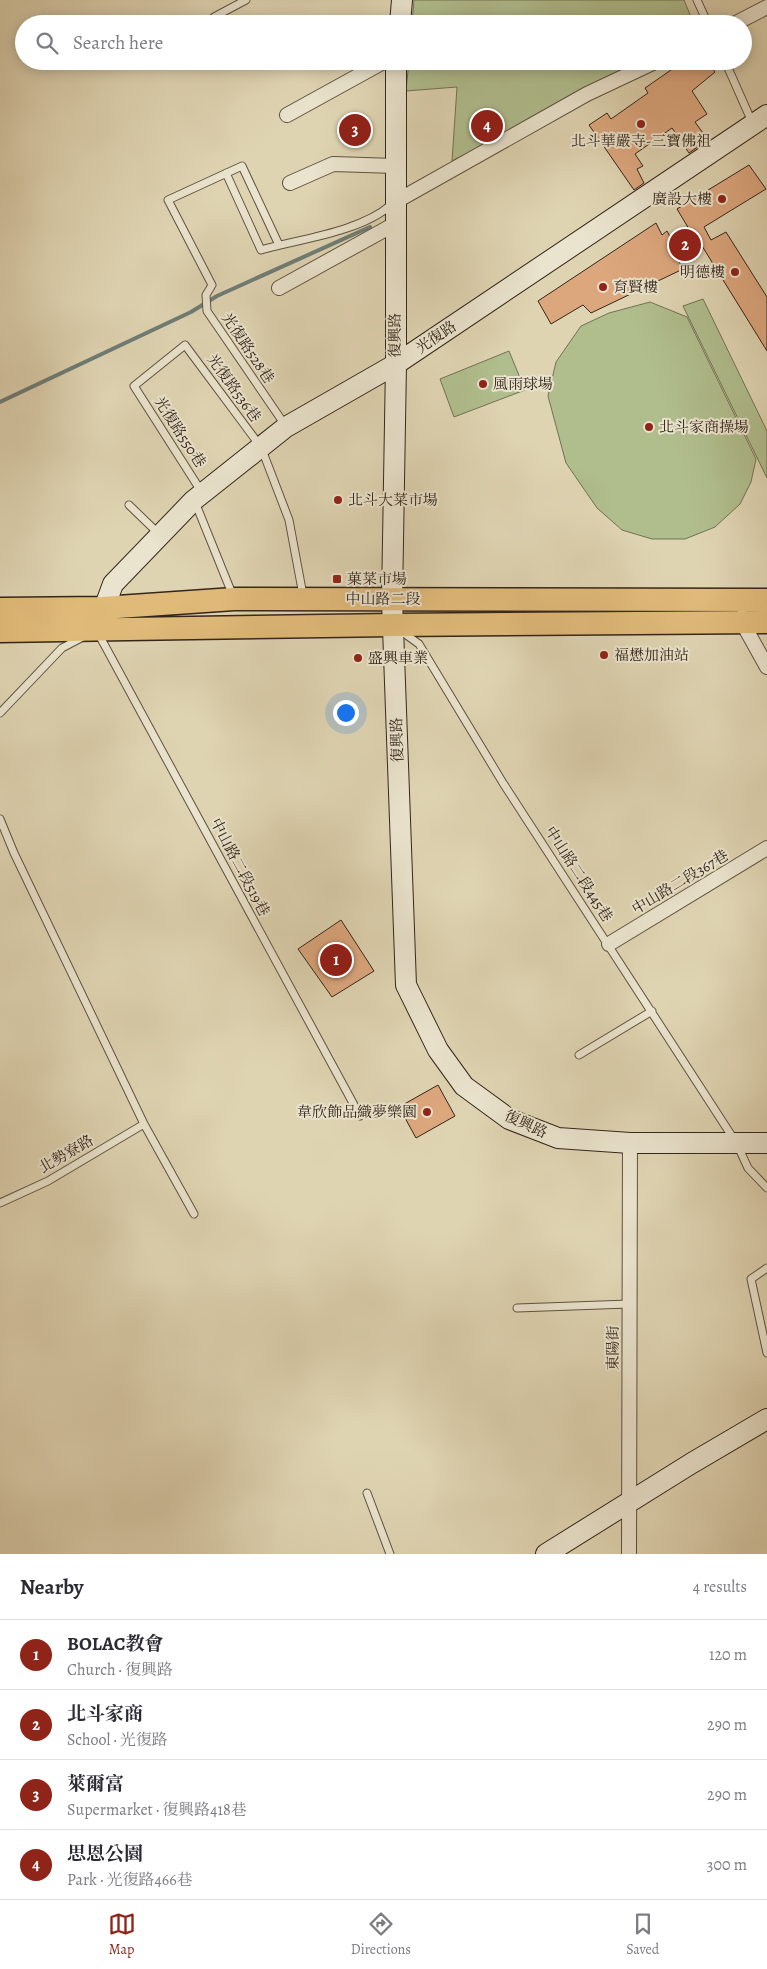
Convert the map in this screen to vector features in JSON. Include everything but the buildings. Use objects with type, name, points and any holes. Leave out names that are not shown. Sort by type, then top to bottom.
[{"type":"main road","name":"中山路二段","points":[[0,609],[103,608],[234,598],[392,600],[743,612],[767,622]]},
{"type":"main road","name":"中山路二段","points":[[0,632],[393,625],[743,612],[767,600]]},
{"type":"street","points":[[401,15],[402,0]]},
{"type":"street","points":[[751,15],[767,7]]},
{"type":"street","points":[[287,115],[369,70]]},
{"type":"street","name":"復興路","points":[[396,70],[394,224],[396,364],[392,600],[406,984],[438,1050],[464,1086],[509,1119],[558,1138],[630,1143],[767,1143]]},
{"type":"street","points":[[395,202],[588,94],[638,70]]},
{"type":"street","name":"光復路","points":[[97,630],[103,608],[113,584],[198,497],[286,427],[396,364],[760,120]]},
{"type":"street","points":[[290,183],[333,164],[396,166]]},
{"type":"street","points":[[279,288],[394,224]]},
{"type":"street","points":[[743,612],[767,667]]},
{"type":"street","name":"中山路二段367巷","points":[[609,944],[767,848]]},
{"type":"street","name":"東陽街","points":[[629,1554],[630,1143]]},
{"type":"street","points":[[546,1554],[767,1419]]},
{"type":"lane","points":[[218,15],[246,0]]},
{"type":"lane","points":[[697,0],[704,15]]},
{"type":"lane","points":[[729,70],[760,120]]},
{"type":"lane","points":[[279,245],[242,166],[226,173],[261,250],[319,237],[380,214],[395,202]]},
{"type":"lane","name":"光復路528巷","points":[[226,173],[168,200],[212,285],[206,295],[207,311],[286,427]]},
{"type":"lane","name":"光復路550巷","points":[[185,345],[134,386],[198,497],[234,598]]},
{"type":"lane","name":"光復路536巷","points":[[185,345],[261,447],[289,520],[303,599]]},
{"type":"lane","points":[[129,505],[160,535]]},
{"type":"lane","name":"中山路二段445巷","points":[[393,625],[419,644],[503,783],[737,1144],[748,1168],[767,1188]]},
{"type":"lane","points":[[0,713],[62,648],[97,630]]},
{"type":"lane","name":"中山路二段519巷","points":[[97,630],[360,1116]]},
{"type":"lane","points":[[0,819],[14,853],[144,1124],[194,1214]]},
{"type":"lane","points":[[579,1055],[652,1011]]},
{"type":"lane","name":"北勢寮路","points":[[0,1203],[48,1181],[144,1124]]},
{"type":"lane","points":[[767,1268],[751,1278],[767,1353]]},
{"type":"lane","points":[[517,1308],[629,1304]]},
{"type":"lane","points":[[367,1493],[390,1554]]},
{"type":"green space","points":[[414,0],[684,0],[690,15],[413,15]]},
{"type":"green space","points":[[408,70],[627,70],[452,161],[457,87],[406,91]]},
{"type":"green space","name":"北斗家商操場","points":[[703,299],[767,431],[767,478],[683,306]]},
{"type":"green space","name":"北斗家商操場","points":[[650,302],[687,317],[756,459],[751,482],[740,504],[715,527],[685,539],[652,539],[622,530],[597,508],[566,463],[548,396],[556,362],[581,326],[609,313]]},
{"type":"green space","name":"風雨球場","points":[[509,351],[525,390],[454,417],[440,379]]},
{"type":"waterway","points":[[0,402],[191,312],[217,296],[370,227]]},
{"type":"place","name":"北斗華嚴寺-三寶佛祖","points":[[641,124]]},
{"type":"place","name":"思恩公園","points":[[487,126]]},
{"type":"place","name":"萊爾富","points":[[355,130]]},
{"type":"place","name":"廣設大樓","points":[[722,199]]},
{"type":"place","name":"北斗家商","points":[[685,245]]},
{"type":"place","name":"明德樓","points":[[735,272]]},
{"type":"place","name":"育賢樓","points":[[603,287]]},
{"type":"place","name":"風雨球場","points":[[483,384]]},
{"type":"place","name":"北斗家商操場","points":[[649,427]]},
{"type":"place","name":"北斗大菜市場","points":[[338,500]]},
{"type":"place","name":"菓菜市場","points":[[337,579]]},
{"type":"place","name":"福懋加油站","points":[[604,655]]},
{"type":"place","name":"盛興車業","points":[[358,658]]},
{"type":"place","name":"BOLAC教會","points":[[336,960]]},
{"type":"place","name":"韋欣飾品織夢樂園","points":[[427,1112]]}]
